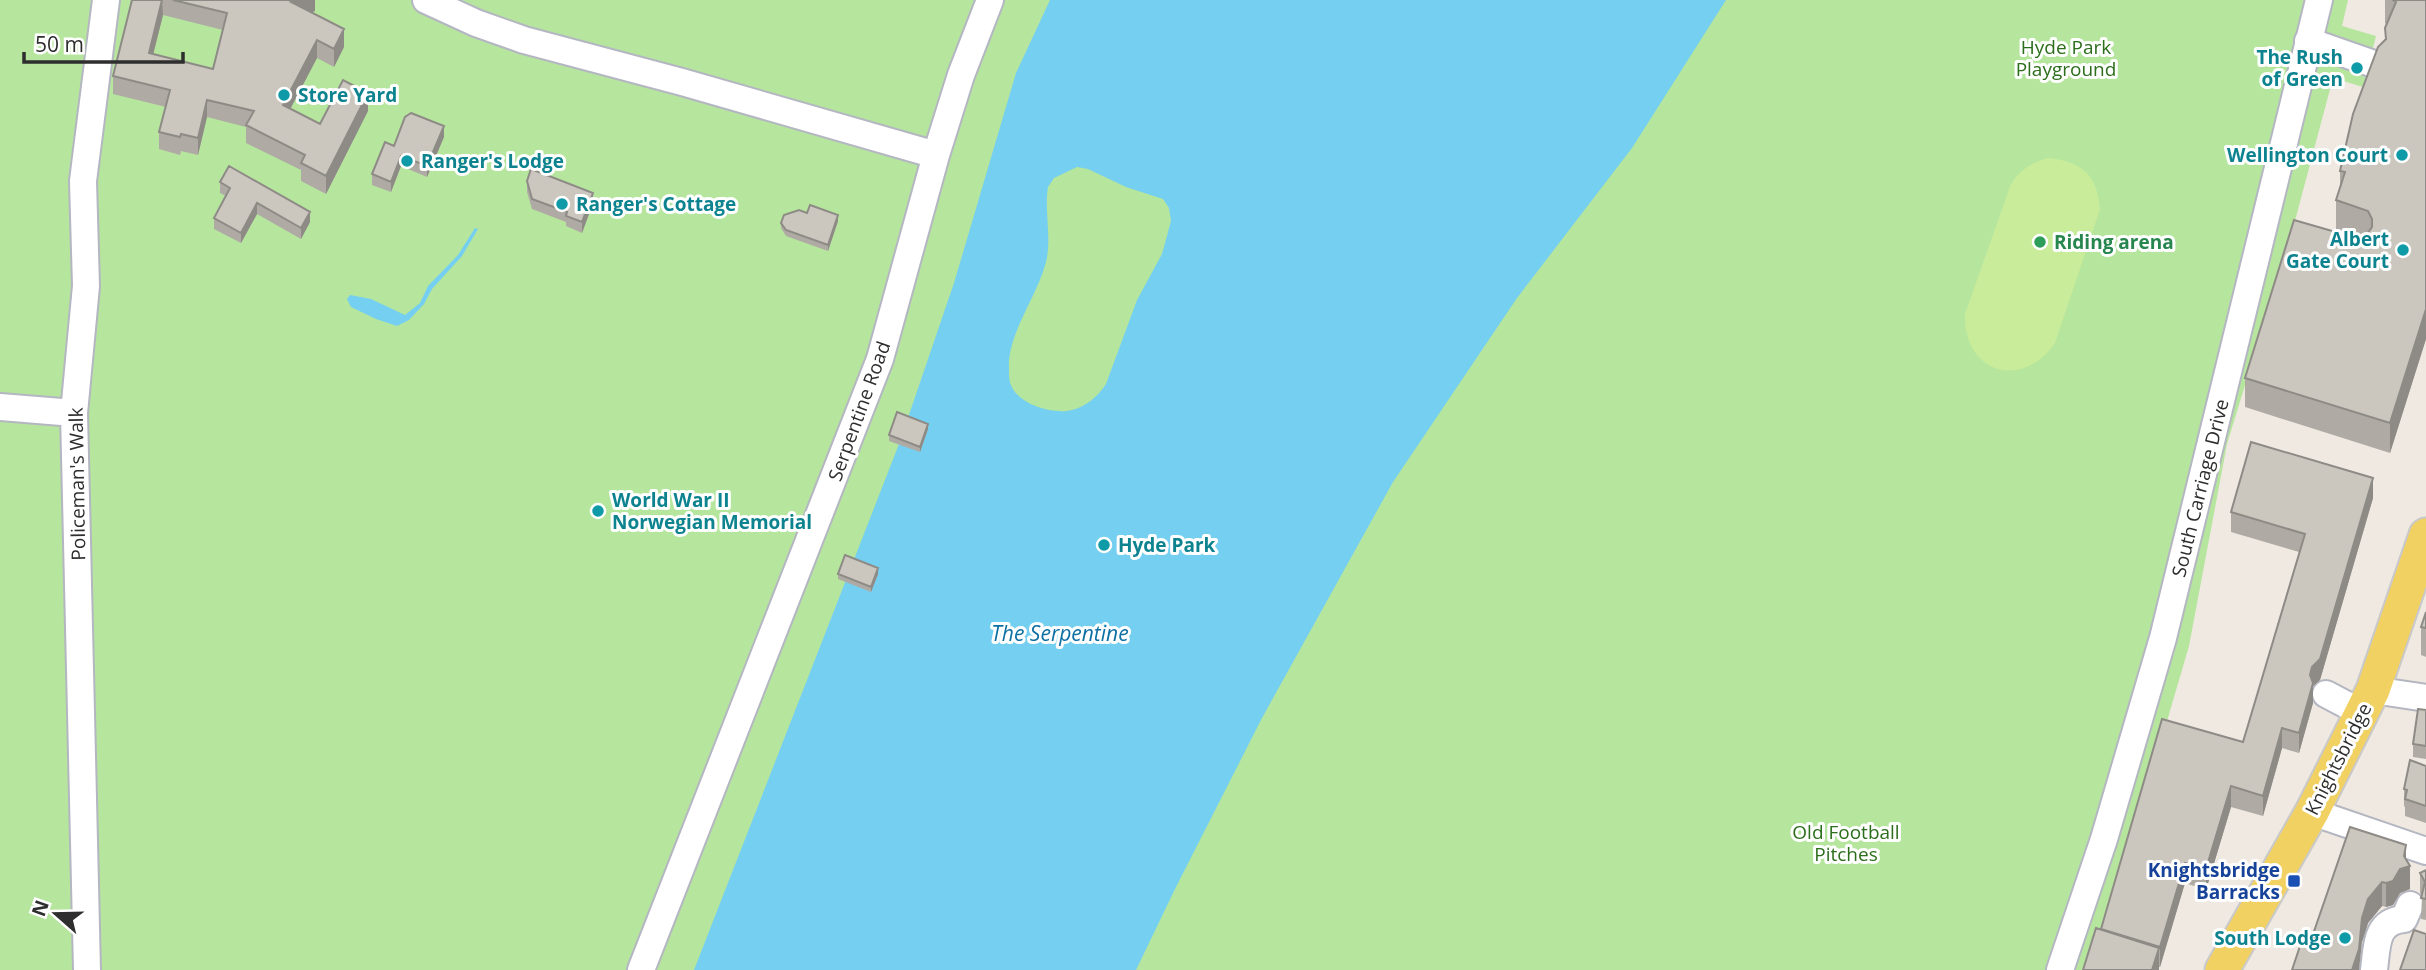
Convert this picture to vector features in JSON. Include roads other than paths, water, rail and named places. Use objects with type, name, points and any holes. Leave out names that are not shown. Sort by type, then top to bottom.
[{"type":"main road","name":"Knightsbridge","points":[[2222,970],[2312,812],[2367,702],[2426,535]]},
{"type":"street","name":"Policeman's Walk","points":[[87,970],[74,413],[86,286],[83,181],[106,0]]},
{"type":"street","points":[[426,0],[476,23],[524,40],[936,155]]},
{"type":"street","name":"Serpentine Road","points":[[641,970],[880,359],[936,155],[961,75],[990,0]]},
{"type":"street","name":"South Carriage Drive","points":[[2060,970],[2104,839],[2163,638],[2274,227],[2308,41],[2319,0]]},
{"type":"street","points":[[2308,41],[2371,63]]},
{"type":"street","points":[[0,407],[74,413]]},
{"type":"street","points":[[2326,694],[2367,702],[2426,698]]},
{"type":"street","points":[[2312,812],[2426,850]]},
{"type":"street","points":[[2374,970],[2381,932],[2391,921],[2404,919],[2410,905]]},
{"type":"water","name":"The Serpentine","points":[[1050,0],[1726,0],[1632,148],[1517,298],[1393,482],[1262,718],[1136,970],[694,970],[899,444],[954,283],[1016,73]],"holes":[[[1077,167],[1088,169],[1126,187],[1163,199],[1169,208],[1171,221],[1162,254],[1137,300],[1106,384],[1087,404],[1072,410],[1047,410],[1029,403],[1015,392],[1009,379],[1010,356],[1017,329],[1046,262],[1048,187],[1054,178]]]},
{"type":"water","points":[[475,228],[478,229],[462,256],[409,320],[397,326],[351,307],[347,299],[350,295],[371,299],[405,315],[420,303],[428,286],[458,255]]},
{"type":"place","name":"The Rush of Green","points":[[2357,68]]},
{"type":"place","name":"Store Yard","points":[[284,95]]},
{"type":"place","name":"Wellington Court","points":[[2402,155]]},
{"type":"place","name":"Ranger's Lodge","points":[[407,161]]},
{"type":"place","name":"Ranger's Cottage","points":[[562,204]]},
{"type":"place","name":"Riding arena","points":[[2040,242]]},
{"type":"place","name":"Albert Gate Court","points":[[2403,250]]},
{"type":"place","name":"World War II Norwegian Memorial","points":[[598,511]]},
{"type":"place","name":"Hyde Park","points":[[1104,545]]},
{"type":"place","name":"Knightsbridge Barracks","points":[[2294,881]]},
{"type":"place","name":"South Lodge","points":[[2345,938]]},
{"type":"park label","name":"Hyde Park Playground","points":[[2066,58]]},
{"type":"park label","name":"Old Football Pitches","points":[[1846,843]]}]
